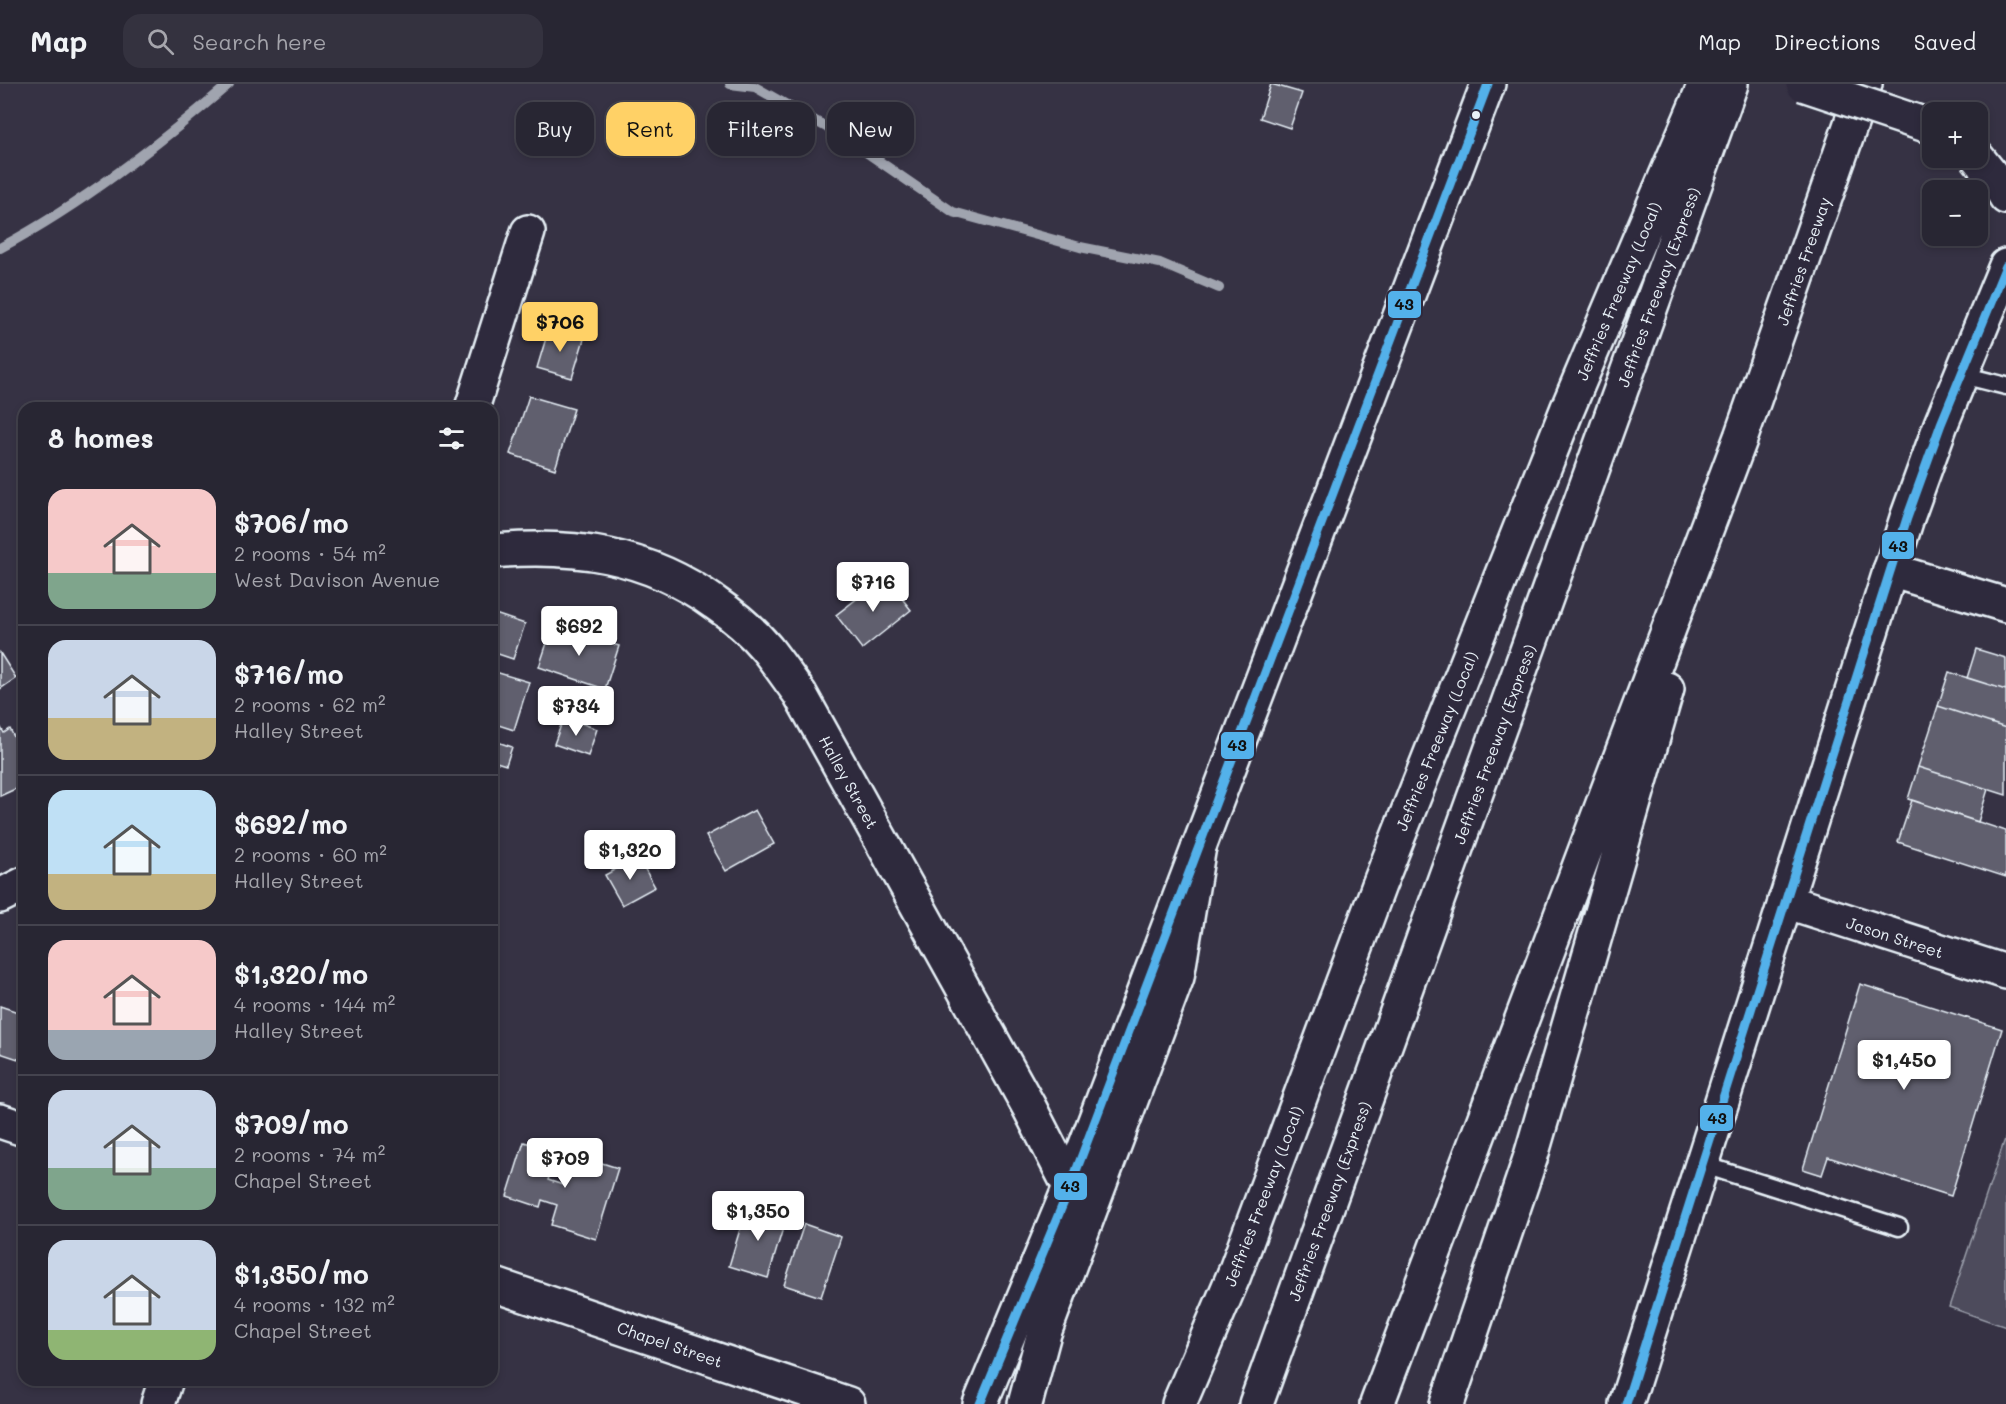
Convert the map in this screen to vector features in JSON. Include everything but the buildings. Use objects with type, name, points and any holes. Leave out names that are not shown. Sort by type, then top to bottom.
[{"type":"main road","points":[[980,1404],[1070,1187],[1488,84]]},
{"type":"main road","name":"Jeffries Freeway (Local)","points":[[1179,1404],[1234,1275],[1379,885],[1567,410],[1705,84]]},
{"type":"main road","name":"Jeffries Freeway (Express)","points":[[1256,1404],[1731,84]]},
{"type":"main road","points":[[1803,84],[1922,124]]},
{"type":"main road","name":"Jeffries Freeway","points":[[1741,437],[1865,84]]},
{"type":"main road","points":[[1986,168],[2006,197]]},
{"type":"main road","points":[[474,402],[528,232]]},
{"type":"main road","points":[[1626,1404],[1910,507],[2006,266]]},
{"type":"main road","points":[[1377,1404],[1741,437]]},
{"type":"main road","points":[[1447,1404],[1531,1156],[1741,437]]},
{"type":"main road","name":"Halley Street","points":[[498,550],[526,548],[563,549],[600,553],[636,562],[667,574],[697,590],[734,616],[766,648],[800,693],[1029,1107],[1070,1187]]},
{"type":"main road","points":[[1890,570],[2006,604]]},
{"type":"main road","points":[[1026,1404],[1044,1333],[1177,977],[1199,846]]},
{"type":"main road","points":[[0,896],[18,887]]},
{"type":"main road","name":"Jason Street","points":[[1785,901],[2006,972]]},
{"type":"main road","points":[[0,1121],[18,1127]]},
{"type":"main road","name":"Chapel Street","points":[[498,1286],[848,1404]]},
{"type":"main road","points":[[158,1404],[164,1386]]},
{"type":"lane","points":[[1962,375],[2006,386]]},
{"type":"lane","points":[[1701,1164],[1899,1227]]},
{"type":"shaded area","points":[[2006,1136],[2006,1327],[1949,1307]]},
{"type":"waterway","points":[[0,248],[90,193],[175,129],[229,84]]},
{"type":"waterway","points":[[730,84],[755,87],[844,137],[953,212],[1080,247],[1160,263],[1219,288]]},
{"type":"transit line","name":"43","points":[[980,1404],[1070,1187],[1488,84]]},
{"type":"transit line","name":"43","points":[[1626,1404],[1907,518],[1941,424],[2006,266]]}]
